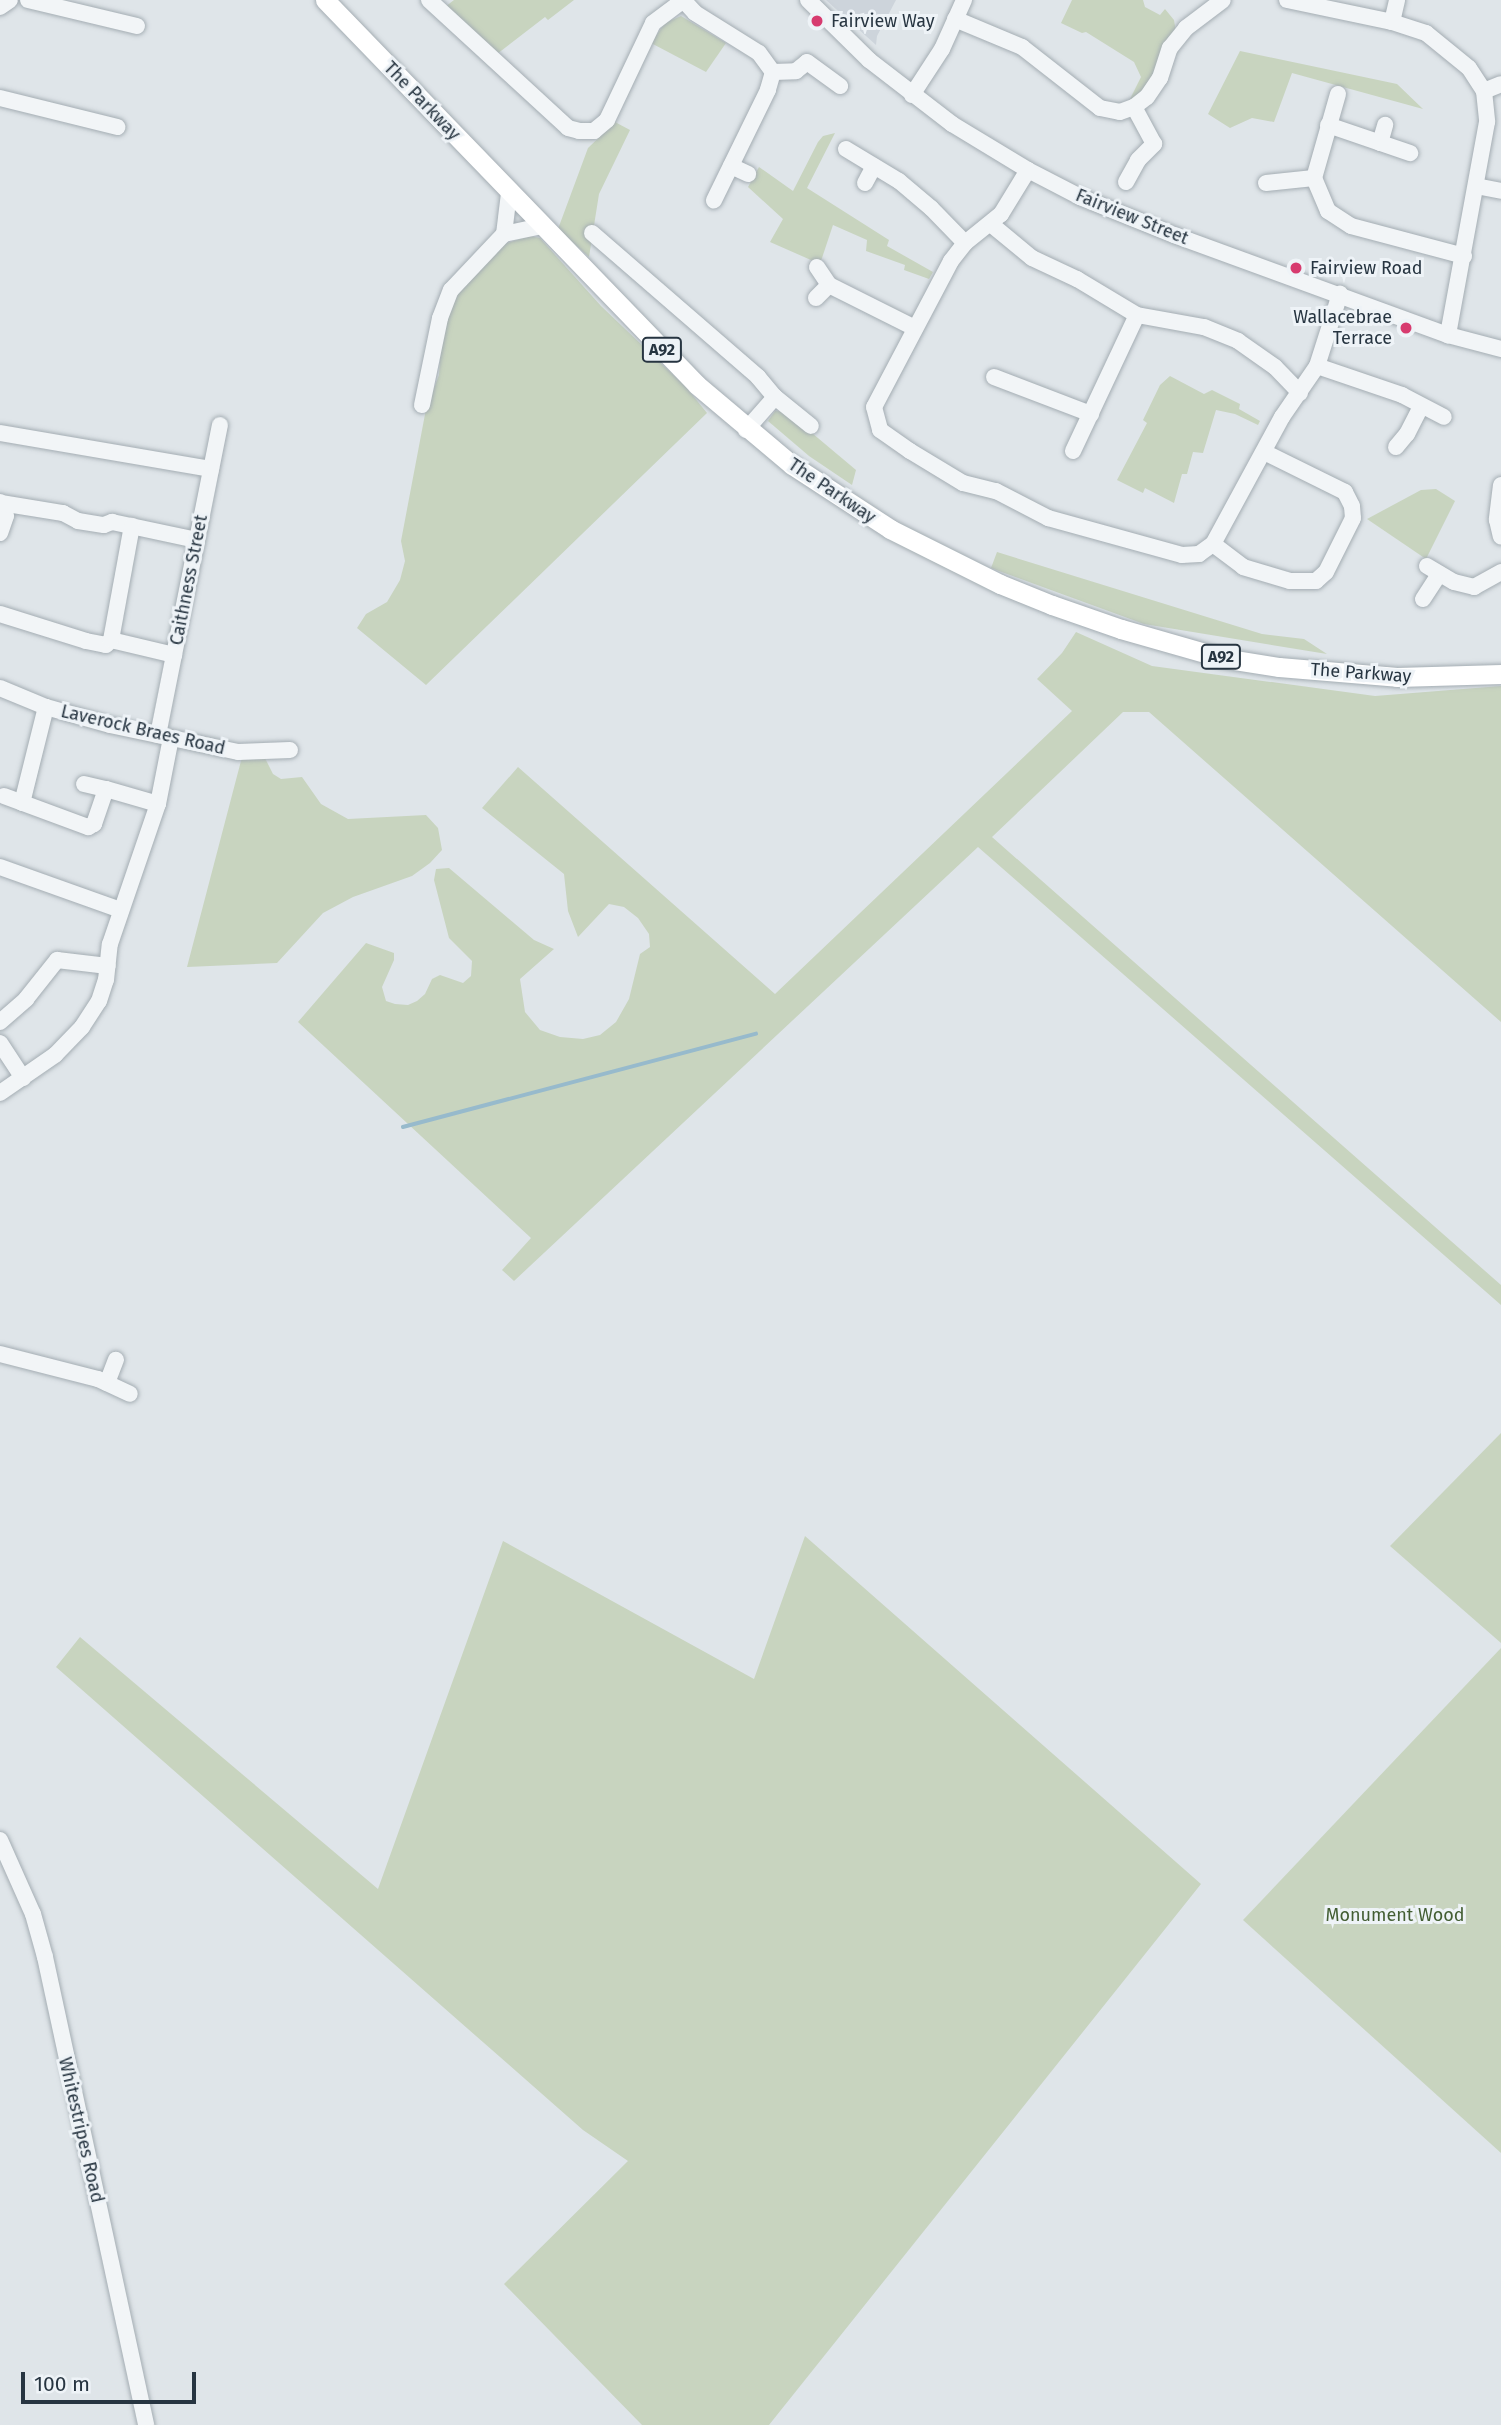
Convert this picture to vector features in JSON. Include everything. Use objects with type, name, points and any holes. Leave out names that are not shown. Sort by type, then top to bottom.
[{"type":"main road","name":"The Parkway","points":[[325,0],[687,376],[746,430],[802,472],[890,529],[1000,584],[1121,629],[1222,658],[1279,667],[1397,677],[1501,674]]},
{"type":"street","points":[[0,7],[10,0]]},
{"type":"street","points":[[28,0],[136,26]]},
{"type":"street","points":[[429,0],[568,128],[594,131],[607,120],[653,23],[684,0],[695,13],[759,53],[772,72],[768,90],[714,200]]},
{"type":"street","name":"Fairview Street","points":[[808,0],[859,51],[912,94],[952,124],[1028,170],[1133,219],[1448,335],[1501,349]]},
{"type":"street","points":[[912,94],[942,49],[964,0]]},
{"type":"street","points":[[955,19],[1022,47],[1100,108],[1120,112],[1134,107],[1154,89],[1170,48],[1223,0]]},
{"type":"street","points":[[1392,22],[1397,0]]},
{"type":"street","points":[[1290,2],[1392,22],[1426,33],[1469,68],[1484,91],[1487,122],[1448,335]]},
{"type":"street","points":[[772,72],[796,71],[807,62],[840,86]]},
{"type":"street","points":[[1484,91],[1501,84]]},
{"type":"street","points":[[1338,94],[1314,178],[1328,211],[1351,226],[1464,256]]},
{"type":"street","points":[[0,98],[117,127]]},
{"type":"street","points":[[1126,182],[1138,160],[1154,144],[1134,107]]},
{"type":"street","points":[[1328,125],[1410,153]]},
{"type":"street","points":[[1380,143],[1385,125]]},
{"type":"street","points":[[846,149],[931,208],[965,243]]},
{"type":"street","points":[[731,166],[748,174]]},
{"type":"street","points":[[865,183],[874,166]]},
{"type":"street","points":[[1028,170],[992,225],[965,243],[951,261],[874,407],[880,430],[963,483],[996,491],[1048,518],[1182,555],[1199,554],[1213,544],[1282,416],[1317,366],[1340,294]]},
{"type":"street","points":[[1266,183],[1314,178]]},
{"type":"street","points":[[1476,186],[1501,191]]},
{"type":"street","points":[[504,234],[509,193]]},
{"type":"street","points":[[992,225],[1032,258],[1077,279],[1137,315],[1204,327],[1237,341],[1275,367],[1300,393]]},
{"type":"street","points":[[422,405],[447,298],[464,274],[504,234],[541,226]]},
{"type":"street","points":[[592,233],[811,426]]},
{"type":"street","points":[[817,267],[830,285],[915,328]]},
{"type":"street","points":[[816,298],[830,285]]},
{"type":"street","points":[[1073,451],[1107,373],[1137,315]]},
{"type":"street","points":[[1317,366],[1402,395],[1444,417]]},
{"type":"street","points":[[994,377],[1091,414]]},
{"type":"street","points":[[746,430],[775,397]]},
{"type":"street","points":[[1396,447],[1407,435],[1421,406]]},
{"type":"street","name":"Caithness Street","points":[[0,1093],[55,1055],[82,1027],[99,1002],[108,966],[110,944],[158,804],[174,655],[220,425]]},
{"type":"street","points":[[0,433],[211,469]]},
{"type":"street","points":[[1213,544],[1243,568],[1290,582],[1316,581],[1326,572],[1353,518],[1352,506],[1345,492],[1264,452]]},
{"type":"street","points":[[1501,485],[1497,520],[1501,537]]},
{"type":"street","points":[[0,502],[63,513],[78,521],[104,525],[112,522],[197,540]]},
{"type":"street","points":[[0,502],[6,516],[0,533]]},
{"type":"street","points":[[0,614],[106,645],[111,640],[132,526]]},
{"type":"street","points":[[1423,598],[1433,570],[1454,583],[1474,587],[1501,572]]},
{"type":"street","points":[[111,640],[174,655]]},
{"type":"street","name":"Laverock Braes Road","points":[[1,690],[46,707],[238,752],[290,750]]},
{"type":"street","points":[[22,803],[46,707]]},
{"type":"street","points":[[84,784],[158,804]]},
{"type":"street","points":[[4,796],[88,827],[93,824],[106,789]]},
{"type":"street","points":[[0,867],[121,910]]},
{"type":"street","points":[[0,1022],[26,999],[57,960],[108,966]]},
{"type":"street","points":[[0,1044],[23,1078]]},
{"type":"street","points":[[0,1354],[107,1383],[130,1394]]},
{"type":"street","points":[[107,1383],[116,1360]]},
{"type":"street","name":"Whitestripes Road","points":[[0,1840],[33,1914],[45,1957],[146,2425]]},
{"type":"shaded area","points":[[826,0],[896,0],[877,36],[876,45]]},
{"type":"green space","points":[[454,0],[574,0],[548,20],[545,17],[497,54],[445,7]]},
{"type":"green space","points":[[1072,0],[1143,0],[1145,7],[1160,15],[1165,9],[1174,20],[1176,32],[1147,91],[1129,101],[1141,77],[1134,62],[1086,32],[1082,33],[1061,23]]},
{"type":"green space","points":[[681,16],[726,43],[706,72],[651,43],[665,23]]},
{"type":"green space","points":[[1240,51],[1397,84],[1423,109],[1292,73],[1274,122],[1252,118],[1230,128],[1208,114]]},
{"type":"green space","points":[[615,122],[630,130],[599,194],[589,257],[558,229],[588,148]]},
{"type":"green space","points":[[835,133],[807,188],[889,240],[887,246],[933,272],[929,279],[904,270],[905,265],[866,251],[867,240],[833,225],[820,264],[770,242],[783,219],[748,187],[759,167],[793,191],[818,142],[823,136]]},
{"type":"green space","points":[[530,236],[540,238],[601,306],[685,386],[707,413],[426,685],[357,628],[366,614],[387,602],[400,580],[405,561],[401,541],[426,409],[439,375],[442,329],[447,312],[461,289],[504,244]]},
{"type":"green space","points":[[1170,376],[1204,394],[1212,390],[1240,404],[1239,409],[1260,421],[1258,425],[1235,414],[1216,410],[1203,453],[1193,452],[1187,474],[1182,474],[1174,503],[1145,488],[1143,493],[1117,480],[1147,423],[1143,420],[1160,385]]},
{"type":"green space","points":[[775,411],[787,412],[856,470],[852,485],[809,456],[768,421]]},
{"type":"green space","points":[[1436,489],[1455,501],[1426,559],[1367,519],[1421,490]]},
{"type":"green space","points":[[997,552],[1262,634],[1304,639],[1327,654],[1144,624],[991,568]]},
{"type":"green space","points":[[1076,632],[1152,666],[1375,696],[1501,686],[1501,1022],[1149,712],[1123,712],[992,837],[1501,1285],[1501,1305],[978,847],[514,1281],[502,1270],[531,1238],[298,1022],[366,943],[394,953],[394,960],[382,987],[386,1001],[395,1004],[408,1005],[417,1001],[425,994],[432,979],[440,975],[463,983],[471,976],[472,961],[449,938],[434,880],[436,869],[449,868],[534,940],[554,949],[520,979],[525,1012],[540,1030],[560,1037],[583,1039],[600,1035],[616,1022],[629,999],[640,954],[650,947],[649,934],[638,918],[624,907],[609,904],[578,937],[568,911],[564,874],[482,808],[518,767],[775,994],[1072,711],[1037,679],[1062,653]]},
{"type":"green space","points":[[242,757],[265,758],[273,774],[281,779],[302,777],[321,804],[348,819],[426,815],[438,828],[442,850],[412,876],[353,897],[323,913],[277,963],[187,967]]},
{"type":"green space","points":[[1501,1433],[1501,1643],[1390,1546]]},
{"type":"green space","points":[[805,1536],[1201,1884],[769,2425],[642,2425],[504,2284],[628,2161],[583,2130],[56,1667],[80,1637],[378,1889],[503,1541],[754,1679]]},
{"type":"green space","name":"Monument Wood","points":[[1501,1648],[1501,2153],[1243,1920]]},
{"type":"waterway","points":[[403,1127],[756,1034]]},
{"type":"place","name":"Fairview Way","points":[[817,21]]},
{"type":"place","name":"Fairview Road","points":[[1296,268]]},
{"type":"place","name":"Wallacebrae Terrace","points":[[1406,328]]}]
